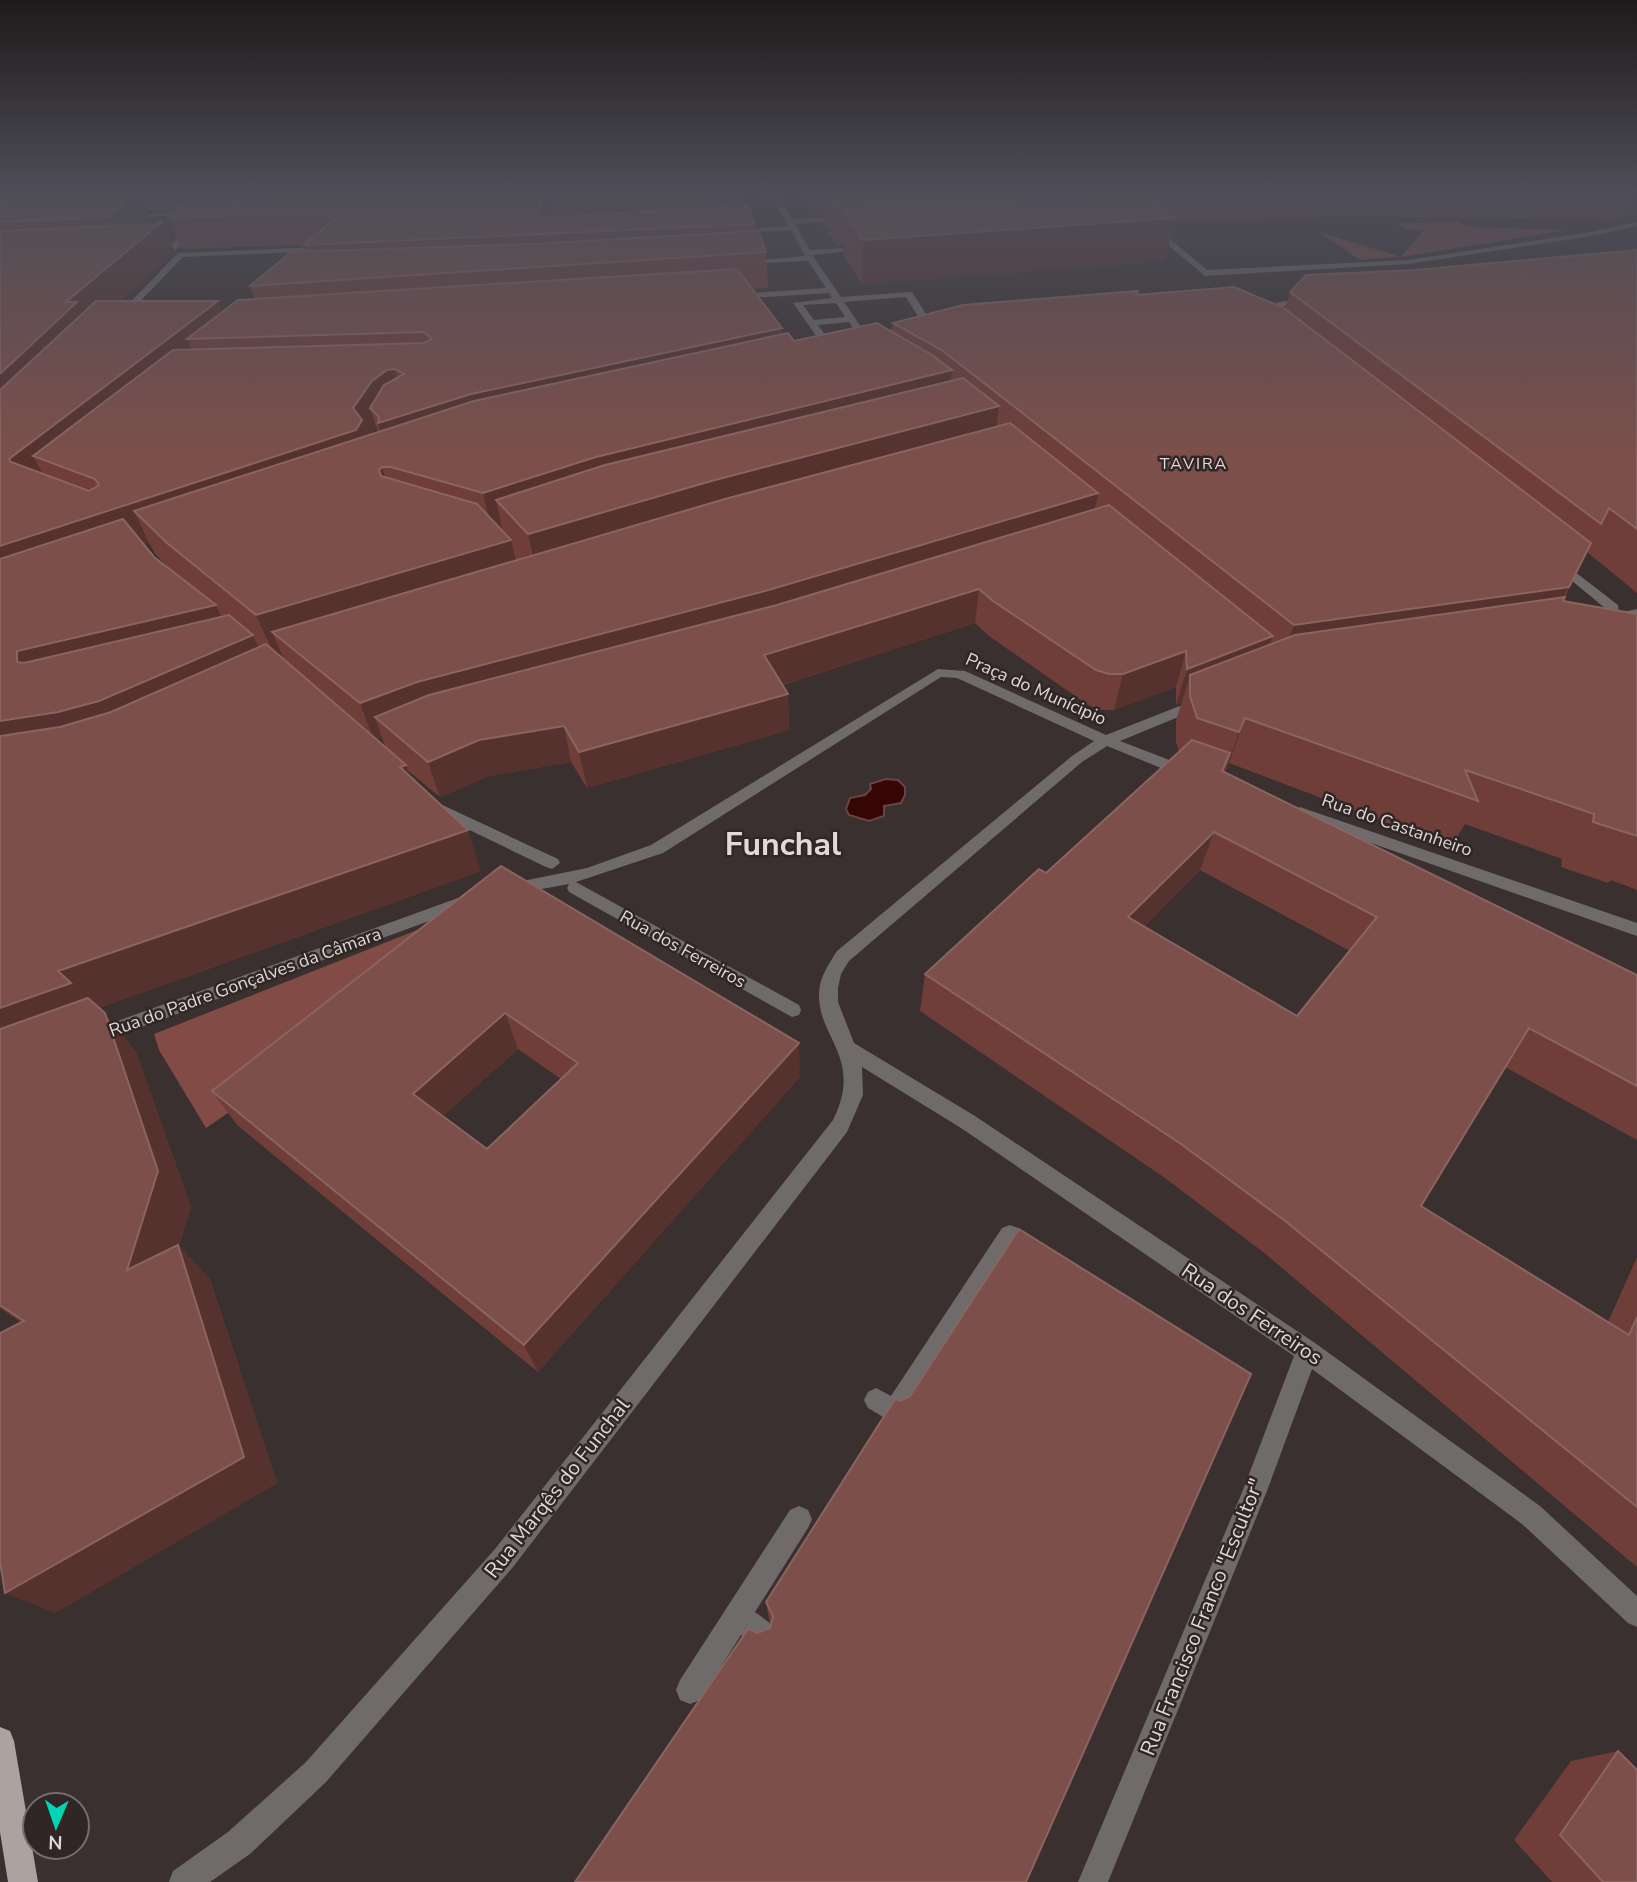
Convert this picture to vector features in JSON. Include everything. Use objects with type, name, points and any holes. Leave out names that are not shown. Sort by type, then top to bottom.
[{"type":"main road","points":[[0,1741],[23,1882]]},
{"type":"street","points":[[124,327],[110,327],[157,280]]},
{"type":"street","points":[[825,280],[866,341]]},
{"type":"street","points":[[721,298],[832,290]]},
{"type":"street","points":[[909,294],[930,328],[896,331],[830,353],[826,351],[829,347],[797,303],[838,300],[909,294]]},
{"type":"street","points":[[1252,317],[1282,304],[1326,299]]},
{"type":"street","points":[[810,323],[851,319]]},
{"type":"street","points":[[823,360],[915,337],[940,334]]},
{"type":"street","points":[[1550,556],[1613,608],[1612,617]]},
{"type":"street","points":[[1597,625],[1612,617],[1637,613]]},
{"type":"street","points":[[1612,617],[1629,630]]},
{"type":"street","name":"Praça do Munícipio","points":[[490,892],[589,874],[657,849],[938,673],[960,674],[1105,741]]},
{"type":"street","points":[[1105,741],[1214,697]]},
{"type":"street","points":[[1105,741],[1209,780]]},
{"type":"street","name":"Praça do Munícipio","points":[[844,1046],[835,1026],[829,986],[834,968],[843,956],[1057,774],[1105,741]]},
{"type":"street","points":[[422,794],[442,812],[552,863]]},
{"type":"street","name":"Rua do Castanheiro","points":[[1286,807],[1637,930]]},
{"type":"street","name":"Rua dos Ferreiros","points":[[575,888],[792,1010]]},
{"type":"street","name":"Rua do Padre Gonçalves da Câmara","points":[[74,1044],[490,892]]},
{"type":"street","name":"Rua dos Ferreiros","points":[[844,1046],[968,1122],[1307,1351],[1531,1515],[1637,1614]]},
{"type":"street","name":"Rua Marqês do Funchal","points":[[184,1882],[239,1843],[316,1772],[504,1558],[840,1126],[854,1094],[855,1076],[844,1046]]},
{"type":"street","points":[[876,1399],[895,1412],[1010,1235]]},
{"type":"street","name":"Rua Francisco Franco \"Escultor\"","points":[[1093,1882],[1255,1491],[1307,1351]]},
{"type":"street","points":[[690,1690],[799,1519]]},
{"type":"street","points":[[737,1615],[760,1633]]},
{"type":"shaded area","points":[[886,779],[898,780],[905,787],[901,803],[884,806],[884,816],[869,821],[849,815],[846,809],[850,798],[865,795],[871,789],[870,784]]},
{"type":"shaded area","points":[[435,923],[266,1087],[206,1128],[159,1050],[154,1034]]},
{"type":"building","points":[[0,280],[93,280],[66,302],[77,302],[0,374]]},
{"type":"building","points":[[257,280],[344,280],[250,286]]},
{"type":"building","points":[[563,280],[745,280],[782,328],[471,394],[378,423],[379,417],[370,408],[384,385],[404,374],[395,369],[387,370],[372,381],[353,408],[362,420],[356,430],[0,546],[0,390],[96,301],[218,301],[9,459],[89,491],[99,485],[95,479],[33,456],[173,350],[424,343],[432,339],[424,332],[187,339],[238,300]]},
{"type":"building","points":[[1301,280],[1637,280],[1637,529],[1609,508],[1601,524],[1290,292]]},
{"type":"building","points":[[1234,287],[1280,305],[1591,543],[1569,587],[1294,625],[943,351],[893,323],[963,305],[1138,291],[1136,295]]},
{"type":"building","points":[[877,323],[952,370],[596,457],[483,493],[391,467],[382,467],[379,470],[381,476],[477,504],[511,540],[256,615],[167,543],[134,511],[474,401],[788,333],[794,341]]},
{"type":"building","points":[[963,378],[999,406],[715,480],[528,534],[496,500],[605,465]]},
{"type":"building","points":[[1010,423],[1098,493],[765,591],[417,682],[360,703],[272,632],[725,499]]},
{"type":"building","points":[[1109,505],[1273,636],[1187,669],[1186,651],[1123,674],[1109,674],[1096,670],[979,589],[764,655],[788,694],[579,752],[564,726],[479,740],[428,762],[375,717],[429,695],[777,605]]},
{"type":"building","points":[[123,519],[154,557],[216,605],[17,651],[17,662],[24,663],[229,615],[253,635],[99,701],[58,712],[0,721],[0,559]]},
{"type":"building","points":[[1565,597],[1563,601],[1637,614],[1637,836],[1593,822],[1594,814],[1465,770],[1478,801],[1245,718],[1239,732],[1197,718],[1190,696],[1190,675],[1295,635]]},
{"type":"building","points":[[266,644],[406,765],[400,767],[468,830],[58,971],[71,983],[0,1008],[0,736],[60,727],[111,712]]},
{"type":"building","points":[[1192,740],[1230,753],[1222,771],[1637,975],[1637,1086],[1529,1028],[1421,1206],[1629,1335],[1637,1317],[1637,1507],[1284,1220],[1181,1144],[925,974],[1039,869],[1046,873]],"holes":[[[1214,832],[1377,917],[1297,1016],[1128,917]]]},
{"type":"building","points":[[501,866],[799,1043],[524,1345],[212,1091]],"holes":[[[505,1013],[578,1063],[487,1149],[413,1094]]]},
{"type":"building","points":[[88,998],[105,1013],[158,1171],[127,1270],[178,1245],[244,1457],[5,1593],[0,1562],[0,1333],[24,1321],[0,1305],[0,1029]]},
{"type":"building","points":[[1019,1229],[1251,1374],[1026,1882],[575,1882],[748,1629],[757,1633],[770,1628],[773,1616],[766,1602],[895,1399],[900,1401],[910,1396]]},
{"type":"building","points":[[1618,1751],[1637,1770],[1637,1882],[1603,1882],[1560,1835]]},
{"type":"district","name":"TAVIRA","points":[[1194,463]]},
{"type":"district","name":"Funchal","points":[[783,844]]}]
